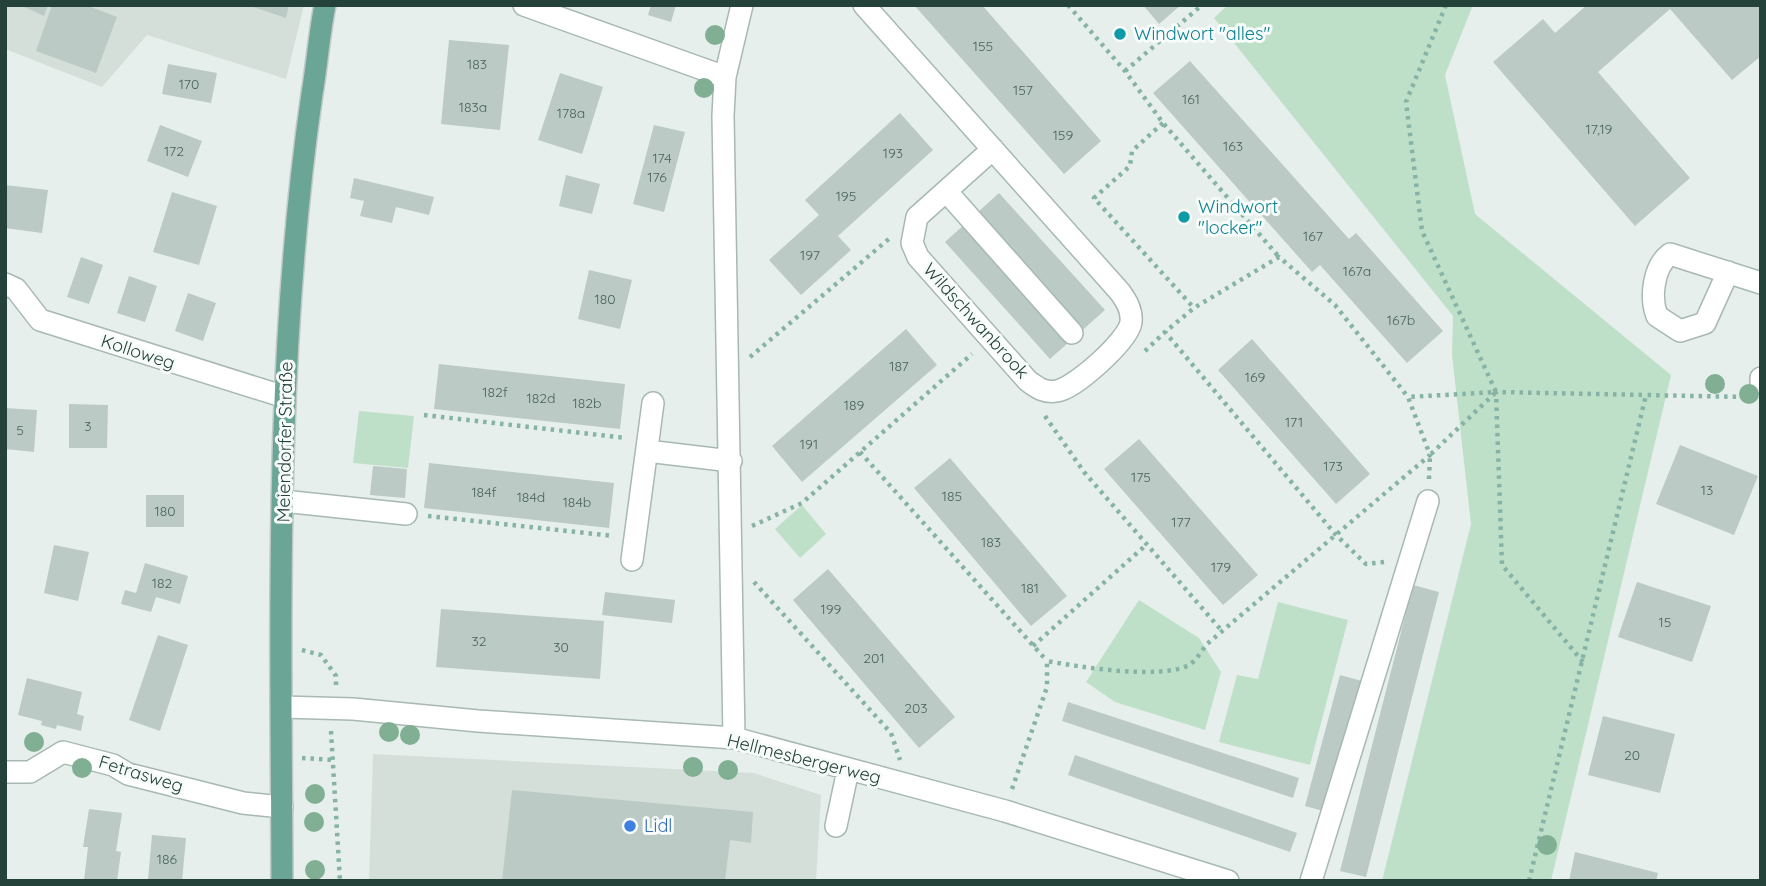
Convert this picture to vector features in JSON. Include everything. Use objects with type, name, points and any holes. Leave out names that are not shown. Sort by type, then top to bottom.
[{"type":"main road","name":"Meiendorfer Straße","points":[[282,881],[285,397],[299,181],[325,5]]},
{"type":"street","points":[[524,5],[725,78]]},
{"type":"street","points":[[734,738],[723,116],[725,78],[743,5]]},
{"type":"street","name":"Wildschwanbrook","points":[[864,5],[1130,307],[1131,324],[1124,339],[1074,383],[1060,391],[1042,391],[1028,381],[918,257],[912,243],[912,232]]},
{"type":"street","points":[[912,232],[917,217],[993,149]]},
{"type":"street","points":[[946,191],[1072,333]]},
{"type":"street","points":[[1728,272],[1761,283]]},
{"type":"street","name":"Kolloweg","points":[[5,284],[16,289],[40,320],[285,397]]},
{"type":"street","points":[[632,560],[653,403]]},
{"type":"street","points":[[647,446],[731,461]]},
{"type":"street","points":[[284,501],[406,514]]},
{"type":"street","points":[[1311,881],[1428,501]]},
{"type":"street","name":"Hellmesbergerweg","points":[[282,707],[336,708],[734,738],[1005,811],[1228,881]]},
{"type":"street","name":"Fetrasweg","points":[[5,772],[30,772],[63,752],[113,765],[128,774],[243,803],[282,807]]},
{"type":"street","points":[[836,826],[848,770]]},
{"type":"path","points":[[1068,5],[1125,71],[1163,123],[1279,257],[1335,305],[1408,397],[1430,455]]},
{"type":"path","points":[[1125,71],[1202,5]]},
{"type":"path","points":[[1446,5],[1406,102],[1422,231],[1496,392],[1502,565],[1583,662]]},
{"type":"path","points":[[1163,123],[1132,151],[1130,166],[1094,198],[1194,308]]},
{"type":"path","points":[[729,359],[747,359],[892,237],[912,232]]},
{"type":"path","points":[[1279,257],[1194,308],[1165,332],[1336,535],[1366,564],[1410,558]]},
{"type":"path","points":[[750,527],[802,503],[973,354]]},
{"type":"path","points":[[1408,397],[1496,392],[1646,395],[1756,386]]},
{"type":"path","points":[[1042,391],[1041,410],[1084,472],[1222,631]]},
{"type":"path","points":[[860,452],[1047,661],[1101,671],[1176,669],[1191,664],[1222,631],[1430,455],[1496,392]]},
{"type":"path","points":[[1529,881],[1646,395]]},
{"type":"path","points":[[424,415],[647,446]]},
{"type":"path","points":[[406,514],[635,538]]},
{"type":"path","points":[[1033,646],[1146,545]]},
{"type":"path","points":[[732,558],[891,733],[908,785]]},
{"type":"path","points":[[283,649],[312,651],[321,655],[336,676],[336,708],[331,731],[340,881]]},
{"type":"path","points":[[1005,811],[1047,687],[1047,661]]},
{"type":"shaded area","points":[[5,5],[304,5],[286,79],[147,35],[102,87],[5,49]]},
{"type":"shaded area","points":[[373,754],[754,773],[821,795],[816,881],[369,881]]},
{"type":"green space","points":[[1228,5],[1473,5],[1445,75],[1475,214],[1671,375],[1551,881],[1382,881],[1471,524],[1452,355],[1453,316],[1214,18]]},
{"type":"green space","points":[[359,411],[414,416],[408,468],[353,463]]},
{"type":"green space","points":[[802,505],[826,534],[800,558],[775,529]]},
{"type":"green space","points":[[1139,600],[1199,638],[1221,672],[1205,730],[1115,702],[1086,682]]},
{"type":"green space","points":[[1278,602],[1348,620],[1310,765],[1219,742],[1237,675],[1258,679]]},
{"type":"building","points":[[20,5],[48,5],[44,16]]},
{"type":"building","points":[[52,5],[86,5],[117,17],[96,73],[36,51]]},
{"type":"building","points":[[247,5],[289,5],[286,18]]},
{"type":"building","points":[[651,5],[676,5],[671,22],[648,15]]},
{"type":"building","points":[[914,5],[982,5],[1101,141],[1064,174]]},
{"type":"building","points":[[1143,5],[1181,5],[1159,24]]},
{"type":"building","points":[[1587,5],[1761,5],[1761,56],[1732,80],[1670,9],[1598,72],[1690,178],[1635,226],[1493,62],[1543,19],[1555,33]]},
{"type":"building","points":[[449,40],[509,45],[500,130],[441,124]]},
{"type":"building","points":[[1190,61],[1349,239],[1356,233],[1443,331],[1407,363],[1320,265],[1312,272],[1153,93]]},
{"type":"building","points":[[168,64],[217,73],[211,103],[162,94]]},
{"type":"building","points":[[560,73],[603,87],[582,154],[538,140]]},
{"type":"building","points":[[900,113],[933,150],[838,236],[851,250],[801,295],[769,260],[819,215],[805,200]]},
{"type":"building","points":[[160,125],[202,141],[188,177],[147,161]]},
{"type":"building","points":[[654,125],[685,132],[664,212],[633,204]]},
{"type":"building","points":[[566,175],[600,184],[592,214],[559,206]]},
{"type":"building","points":[[354,178],[434,197],[429,215],[396,207],[392,223],[360,216],[364,201],[350,198]]},
{"type":"building","points":[[5,185],[48,190],[42,233],[5,228]]},
{"type":"building","points":[[172,192],[217,206],[199,265],[153,252]]},
{"type":"building","points":[[999,193],[1105,310],[1050,359],[945,242]]},
{"type":"building","points":[[81,257],[103,265],[89,304],[67,297]]},
{"type":"building","points":[[589,270],[632,280],[620,329],[578,319]]},
{"type":"building","points":[[129,276],[157,286],[145,322],[117,313]]},
{"type":"building","points":[[188,293],[216,303],[203,341],[175,331]]},
{"type":"building","points":[[906,329],[937,365],[802,482],[772,446]]},
{"type":"building","points":[[1252,339],[1370,474],[1336,504],[1218,370]]},
{"type":"building","points":[[439,364],[625,384],[620,429],[434,409]]},
{"type":"building","points":[[69,404],[108,405],[107,448],[69,448]]},
{"type":"building","points":[[5,408],[37,410],[34,452],[5,449]]},
{"type":"building","points":[[1139,439],[1258,575],[1223,605],[1104,469]]},
{"type":"building","points":[[1680,445],[1758,476],[1734,535],[1656,504]]},
{"type":"building","points":[[950,458],[1067,596],[1031,626],[914,488]]},
{"type":"building","points":[[429,463],[614,483],[609,528],[424,508]]},
{"type":"building","points":[[373,466],[407,469],[405,498],[370,495]]},
{"type":"building","points":[[146,495],[184,495],[184,527],[146,527]]},
{"type":"building","points":[[54,545],[89,552],[78,601],[44,593]]},
{"type":"building","points":[[145,563],[188,576],[180,604],[156,597],[151,612],[121,604],[125,590],[136,593]]},
{"type":"building","points":[[828,569],[955,717],[919,748],[793,600]]},
{"type":"building","points":[[1637,582],[1711,606],[1692,662],[1618,637]]},
{"type":"building","points":[[1413,585],[1439,592],[1366,877],[1340,871]]},
{"type":"building","points":[[605,592],[675,600],[672,623],[602,615]]},
{"type":"building","points":[[441,609],[604,621],[600,679],[436,667]]},
{"type":"building","points":[[158,635],[188,645],[160,731],[129,720]]},
{"type":"building","points":[[1340,675],[1362,681],[1327,812],[1305,806]]},
{"type":"building","points":[[27,678],[82,692],[77,714],[84,716],[81,731],[57,725],[56,729],[41,725],[42,721],[18,715]]},
{"type":"building","points":[[1068,702],[1299,778],[1293,798],[1062,721]]},
{"type":"building","points":[[1603,716],[1675,734],[1660,793],[1588,775]]},
{"type":"building","points":[[1075,755],[1297,833],[1290,852],[1068,775]]},
{"type":"building","name":"Lidl","points":[[512,790],[753,812],[751,843],[730,840],[725,881],[502,881]]},
{"type":"building","points":[[89,809],[122,813],[116,851],[121,852],[117,881],[84,881],[88,847],[83,847]]},
{"type":"building","points":[[152,835],[186,838],[182,881],[148,880]]},
{"type":"building","points":[[1575,852],[1658,873],[1656,881],[1569,881]]},
{"type":"place","name":"Windwort \"alles\"","points":[[1120,34]]},
{"type":"place","name":"Windwort \"locker\"","points":[[1184,217]]},
{"type":"place","name":"Lidl","points":[[630,826]]}]
